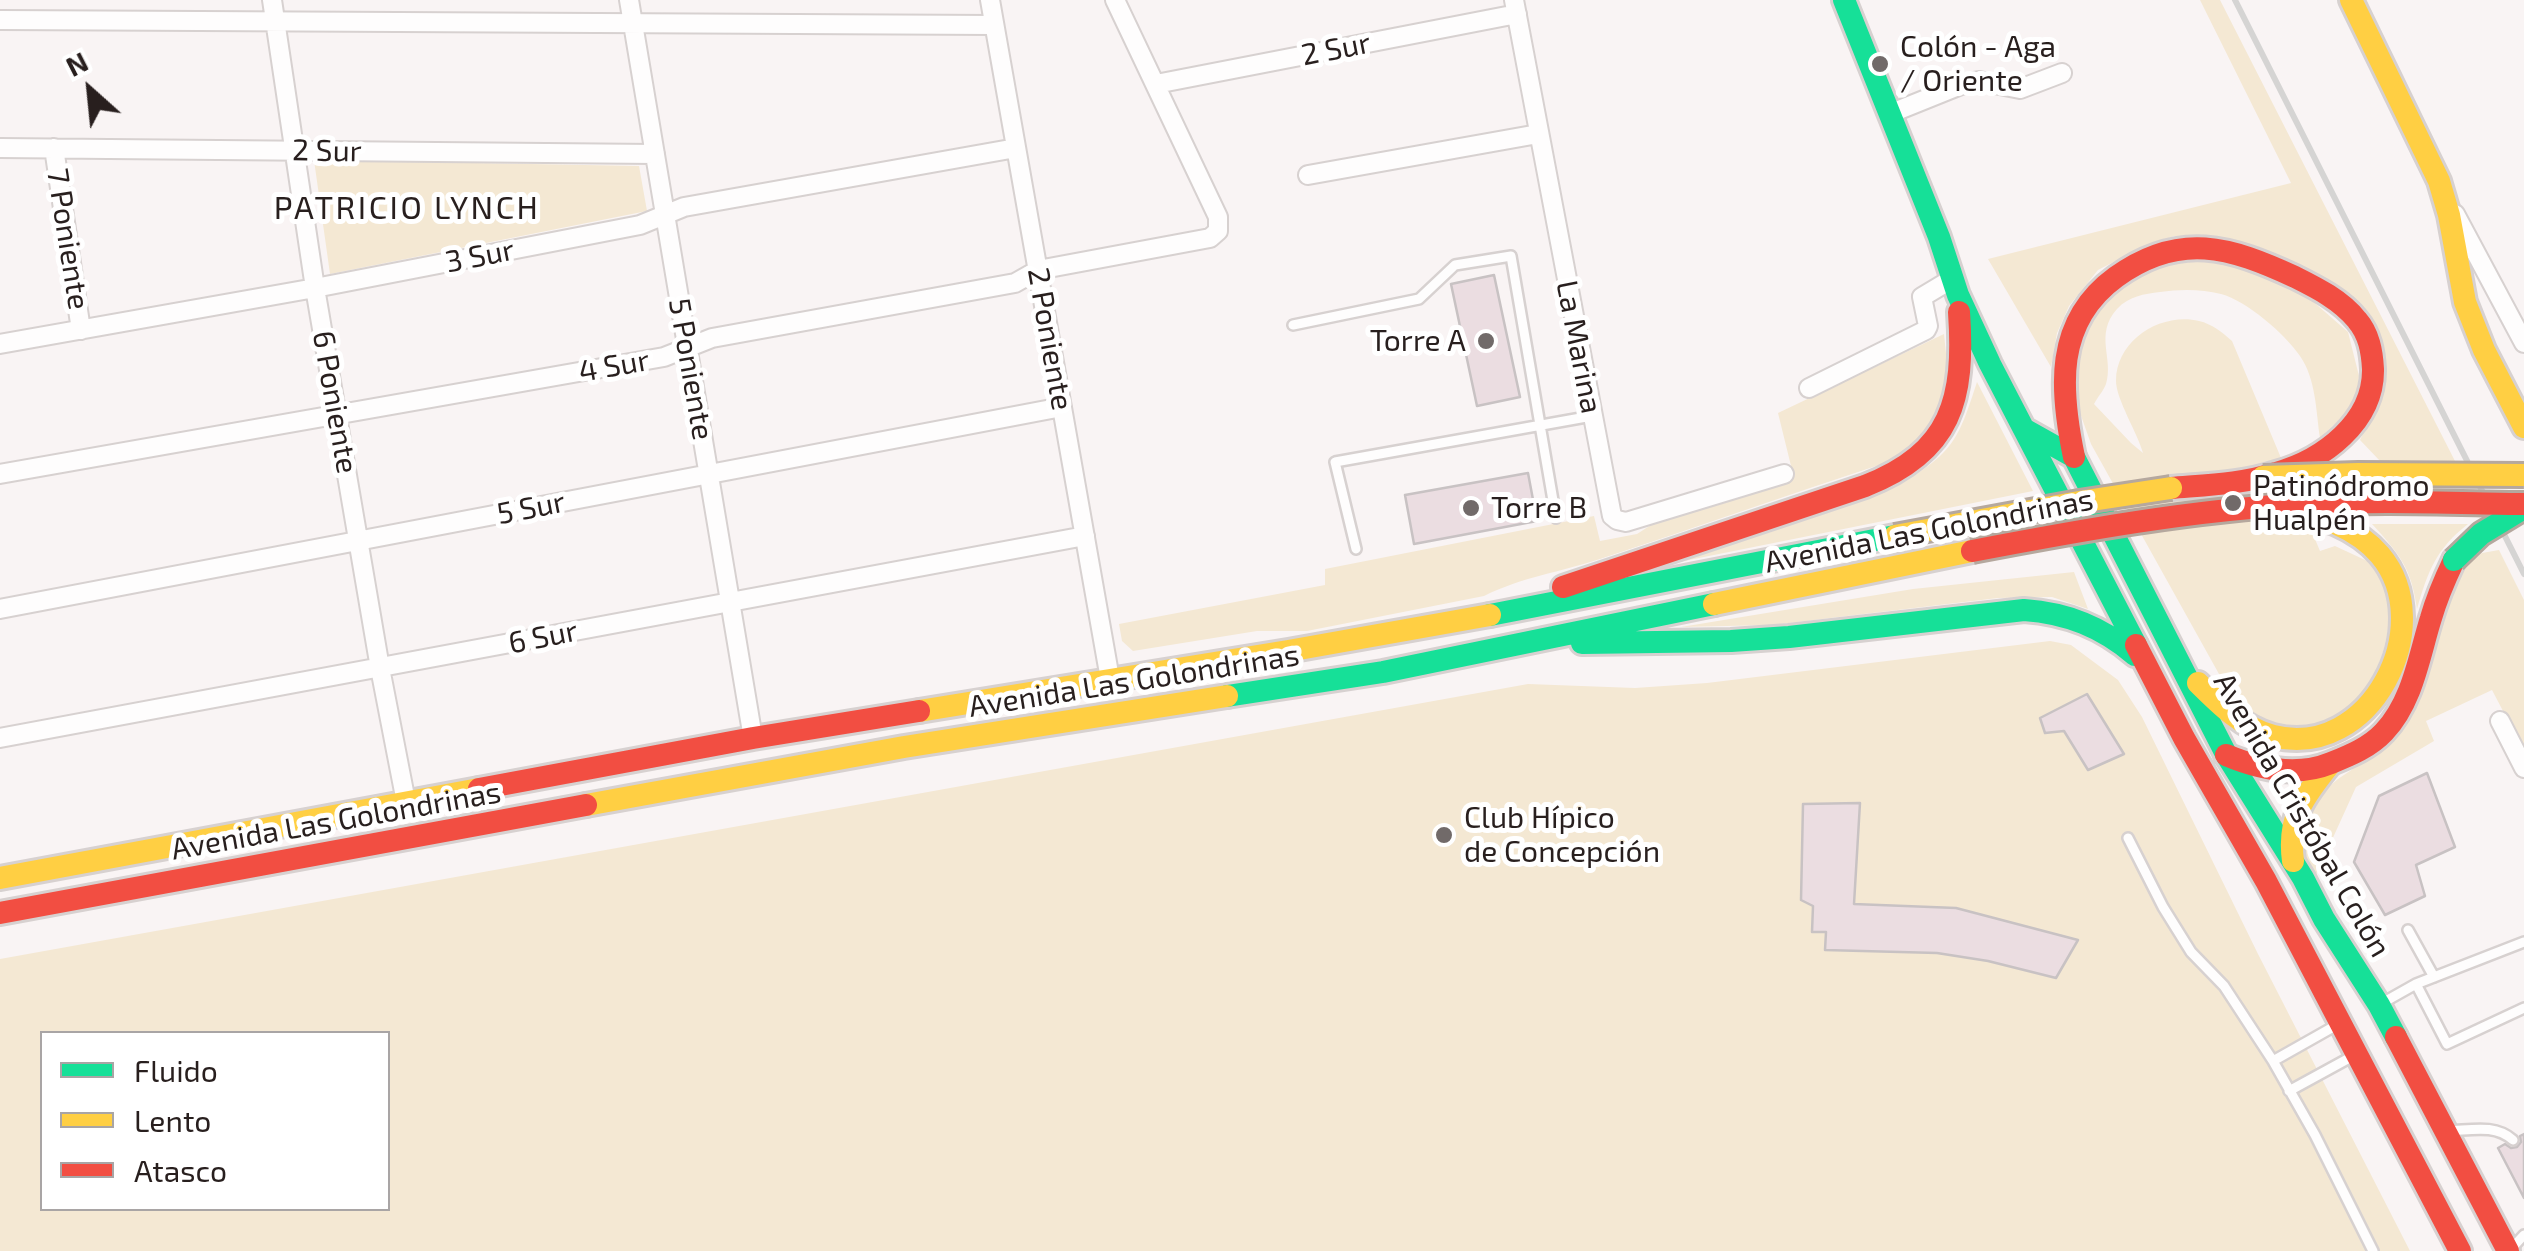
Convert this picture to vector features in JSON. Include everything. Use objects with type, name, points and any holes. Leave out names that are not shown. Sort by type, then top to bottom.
[{"type":"main road","name":"Avenida Cristóbal Colón","points":[[1844,0],[1939,237],[1954,287],[2024,430],[2172,714],[2342,1022],[2460,1251]]},
{"type":"main road","points":[[2357,2],[2444,196],[2465,302],[2484,350],[2524,427]]},
{"type":"main road","points":[[2074,458],[2063,382],[2071,339],[2084,311],[2120,274],[2152,258],[2186,248],[2222,249],[2250,257],[2321,289],[2344,305],[2362,327],[2372,356],[2372,388],[2360,418],[2321,452],[2263,477]]},
{"type":"main road","points":[[1484,616],[1658,553],[1862,487],[1901,470],[1931,446],[1954,404],[1962,346],[1954,287]]},
{"type":"main road","points":[[2024,430],[2074,458]]},
{"type":"main road","name":"Avenida Cristóbal Colón","points":[[2074,458],[2227,756],[2379,1005],[2509,1251]]},
{"type":"main road","points":[[2263,477],[2524,474]]},
{"type":"main road","name":"Avenida Las Golondrinas","points":[[0,878],[754,738],[1484,616],[2080,502],[2263,477]]},
{"type":"main road","name":"Avenida Las Golondrinas","points":[[0,913],[725,779],[907,736],[1383,672],[2095,528],[2277,506],[2378,502],[2524,506]]},
{"type":"main road","points":[[2180,664],[2244,722],[2272,736],[2286,738],[2314,737],[2349,724],[2369,708],[2384,686],[2402,627],[2402,598],[2396,581],[2380,555],[2358,535],[2304,512],[2277,506]]},
{"type":"main road","points":[[2172,714],[2227,756],[2257,768],[2294,771],[2330,764],[2356,753],[2400,712],[2412,686],[2441,586],[2454,560],[2481,534],[2524,506]]},
{"type":"main road","points":[[1536,642],[1732,641],[2043,610],[2089,623],[2146,664]]},
{"type":"main road","points":[[725,779],[746,760],[754,738]]},
{"type":"main road","points":[[2292,861],[2293,822],[2330,764]]},
{"type":"street","name":"6 Poniente","points":[[272,0],[336,414],[406,802]]},
{"type":"street","name":"5 Poniente","points":[[628,0],[754,738]]},
{"type":"street","name":"2 Poniente","points":[[990,0],[1110,679]]},
{"type":"street","points":[[1115,0],[1156,84]]},
{"type":"street","name":"2 Sur","points":[[1156,84],[1516,7]]},
{"type":"street","name":"La Marina","points":[[1516,7],[1612,516],[1621,522],[1784,474]]},
{"type":"street","points":[[0,20],[994,25]]},
{"type":"street","points":[[1889,114],[1966,82],[2020,88],[2062,73]]},
{"type":"street","name":"4 Sur","points":[[0,474],[664,357],[712,338],[1014,283],[1038,270],[1205,240],[1218,231],[1218,217],[1156,84]]},
{"type":"street","points":[[1308,175],[1538,134]]},
{"type":"street","name":"2 Sur","points":[[0,148],[654,154]]},
{"type":"street","name":"7 Poniente","points":[[54,148],[81,330]]},
{"type":"street","name":"3 Sur","points":[[0,344],[640,225],[684,207],[1016,148]]},
{"type":"street","points":[[2444,196],[2524,343]]},
{"type":"street","points":[[1809,388],[1926,330],[1922,297],[1954,287]]},
{"type":"street","name":"5 Sur","points":[[0,609],[1062,407]]},
{"type":"street","name":"6 Sur","points":[[0,738],[1085,536]]},
{"type":"street","points":[[2500,721],[2524,768]]},
{"type":"lane","points":[[1293,325],[1419,299],[1455,264],[1511,256],[1556,518]]},
{"type":"lane","points":[[1356,550],[1335,462],[1592,416]]},
{"type":"lane","points":[[907,736],[932,708]]},
{"type":"lane","points":[[2128,838],[2191,952],[2224,986],[2273,1060],[2373,1251]]},
{"type":"lane","points":[[2408,930],[2434,977]]},
{"type":"lane","points":[[2379,1005],[2416,984],[2524,942]]},
{"type":"lane","points":[[2416,984],[2447,1044],[2524,1008]]},
{"type":"lane","points":[[2273,1060],[2342,1022]]},
{"type":"lane","points":[[2290,1091],[2358,1053]]},
{"type":"lane","points":[[2444,1131],[2492,1129],[2513,1140]]},
{"type":"lane","points":[[2509,1251],[2524,1234]]},
{"type":"shaded area","points":[[2200,0],[2220,0],[2456,463],[2380,461],[2360,440],[2380,396],[2369,322],[2227,239],[2174,236],[2098,270],[2069,306],[2057,333],[2051,367],[1988,259],[2291,183]]},
{"type":"shaded area","points":[[314,160],[639,166],[647,211],[330,274]]},
{"type":"shaded area","points":[[2172,261],[2229,262],[2309,298],[2348,332],[2359,376],[2356,404],[2320,438],[2309,375],[2293,347],[2265,319],[2242,304],[2206,291],[2148,294],[2132,298],[2117,309],[2107,328],[2106,384],[2094,404],[2143,453],[2116,381],[2118,366],[2132,342],[2156,325],[2185,319],[2208,324],[2232,341],[2320,551],[2335,546],[2378,566],[2389,598],[2387,634],[2373,676],[2362,694],[2330,720],[2311,726],[2289,726],[2266,720],[2229,692],[2091,444],[2079,410],[2075,381],[2086,329],[2114,289]]},
{"type":"shaded area","points":[[1944,334],[1948,373],[1928,430],[1909,450],[1882,464],[1484,596],[1307,631],[1257,631],[1133,651],[1122,641],[1119,624],[1325,585],[1325,569],[1594,516],[1600,541],[1637,534],[1651,525],[1794,478],[1778,413]]},
{"type":"shaded area","points":[[1977,382],[2033,491],[1669,564],[1904,482],[1934,461],[1953,441]]},
{"type":"shaded area","points":[[2372,524],[2468,524],[2448,542],[2435,562],[2417,609],[2403,562]]},
{"type":"shaded area","points":[[2499,550],[2524,600],[2524,751],[2492,690],[2426,721],[2434,741],[2356,787],[2311,886],[2303,863],[2304,831],[2319,795],[2381,750],[2444,604],[2467,564],[2482,553]]},
{"type":"shaded area","points":[[2074,572],[2088,609],[2052,597],[1998,598],[1772,625],[1681,627],[1913,589]]},
{"type":"shaded area","name":"Club Hípico de Concepción","points":[[2050,641],[2071,645],[2118,680],[2142,717],[2410,1251],[0,1251],[0,959],[1528,684],[1635,688],[1707,683]]},
{"type":"building","name":"Torre A","points":[[1494,275],[1520,397],[1477,406],[1451,284]]},
{"type":"building","name":"Torre B","points":[[1528,473],[1537,521],[1414,544],[1405,495]]},
{"type":"building","points":[[2087,694],[2124,754],[2088,770],[2064,731],[2045,733],[2040,718]]},
{"type":"building","points":[[2427,773],[2455,847],[2416,865],[2425,896],[2385,915],[2354,862],[2379,796]]},
{"type":"building","points":[[1860,803],[1854,904],[1956,908],[2078,940],[2056,978],[1937,953],[1825,950],[1826,932],[1812,932],[1813,906],[1801,900],[1803,804]]},
{"type":"building","points":[[2524,1134],[2524,1198],[2498,1148],[2505,1144],[2517,1147]]},
{"type":"railway","points":[[2235,0],[2524,574]]},
{"type":"traffic: fast","points":[[1844,0],[1939,237],[1958,295],[2136,645]]},
{"type":"traffic: fast","points":[[2024,429],[2074,457],[2227,756],[2396,1037]]},
{"type":"traffic: fast","points":[[2454,560],[2481,534],[2524,508]]},
{"type":"traffic: fast","points":[[1490,615],[1895,536]]},
{"type":"traffic: fast","points":[[1227,696],[1383,672],[1714,604]]},
{"type":"traffic: fast","points":[[1582,643],[1789,637],[2024,610],[2083,623],[2135,655]]},
{"type":"traffic: slow","points":[[2351,0],[2439,181],[2465,302],[2484,350],[2524,427]]},
{"type":"traffic: slow","points":[[2263,477],[2524,475]]},
{"type":"traffic: slow","points":[[1895,536],[2171,488]]},
{"type":"traffic: slow","points":[[2198,683],[2252,727],[2273,736],[2308,738],[2339,728],[2365,708],[2385,681],[2398,650],[2402,616],[2396,584],[2380,555],[2349,530],[2285,508]]},
{"type":"traffic: slow","points":[[1714,604],[1972,551]]},
{"type":"traffic: slow","points":[[919,711],[1490,615]]},
{"type":"traffic: slow","points":[[586,805],[904,747],[1227,696]]},
{"type":"traffic: slow","points":[[2293,861],[2295,820],[2312,787],[2330,764]]},
{"type":"traffic: slow","points":[[0,878],[479,789]]},
{"type":"traffic: jam","points":[[2074,457],[2065,382],[2072,336],[2096,295],[2139,263],[2184,249],[2227,252],[2295,277],[2351,313],[2367,337],[2373,369],[2365,406],[2342,436],[2311,459],[2263,477],[2171,488]]},
{"type":"traffic: jam","points":[[1563,587],[1865,486],[1917,457],[1935,439],[1955,396],[1959,312]]},
{"type":"traffic: jam","points":[[1972,551],[2137,522],[2261,507],[2358,502],[2524,504]]},
{"type":"traffic: jam","points":[[2226,755],[2265,767],[2305,770],[2346,757],[2379,737],[2394,720],[2408,692],[2454,560]]},
{"type":"traffic: jam","points":[[2136,645],[2266,881],[2460,1251]]},
{"type":"traffic: jam","points":[[479,789],[919,711]]},
{"type":"traffic: jam","points":[[0,913],[586,805]]},
{"type":"traffic: jam","points":[[2396,1037],[2508,1251]]},
{"type":"place","name":"Colón - Aga / Oriente","points":[[1880,64]]},
{"type":"place","name":"Torre A","points":[[1486,341]]},
{"type":"place","name":"Patinódromo Hualpén","points":[[2233,503]]},
{"type":"place","name":"Torre B","points":[[1471,508]]},
{"type":"place","name":"Club Hípico de Concepción","points":[[1444,835]]},
{"type":"district","name":"PATRICIO LYNCH","points":[[407,208]]}]
